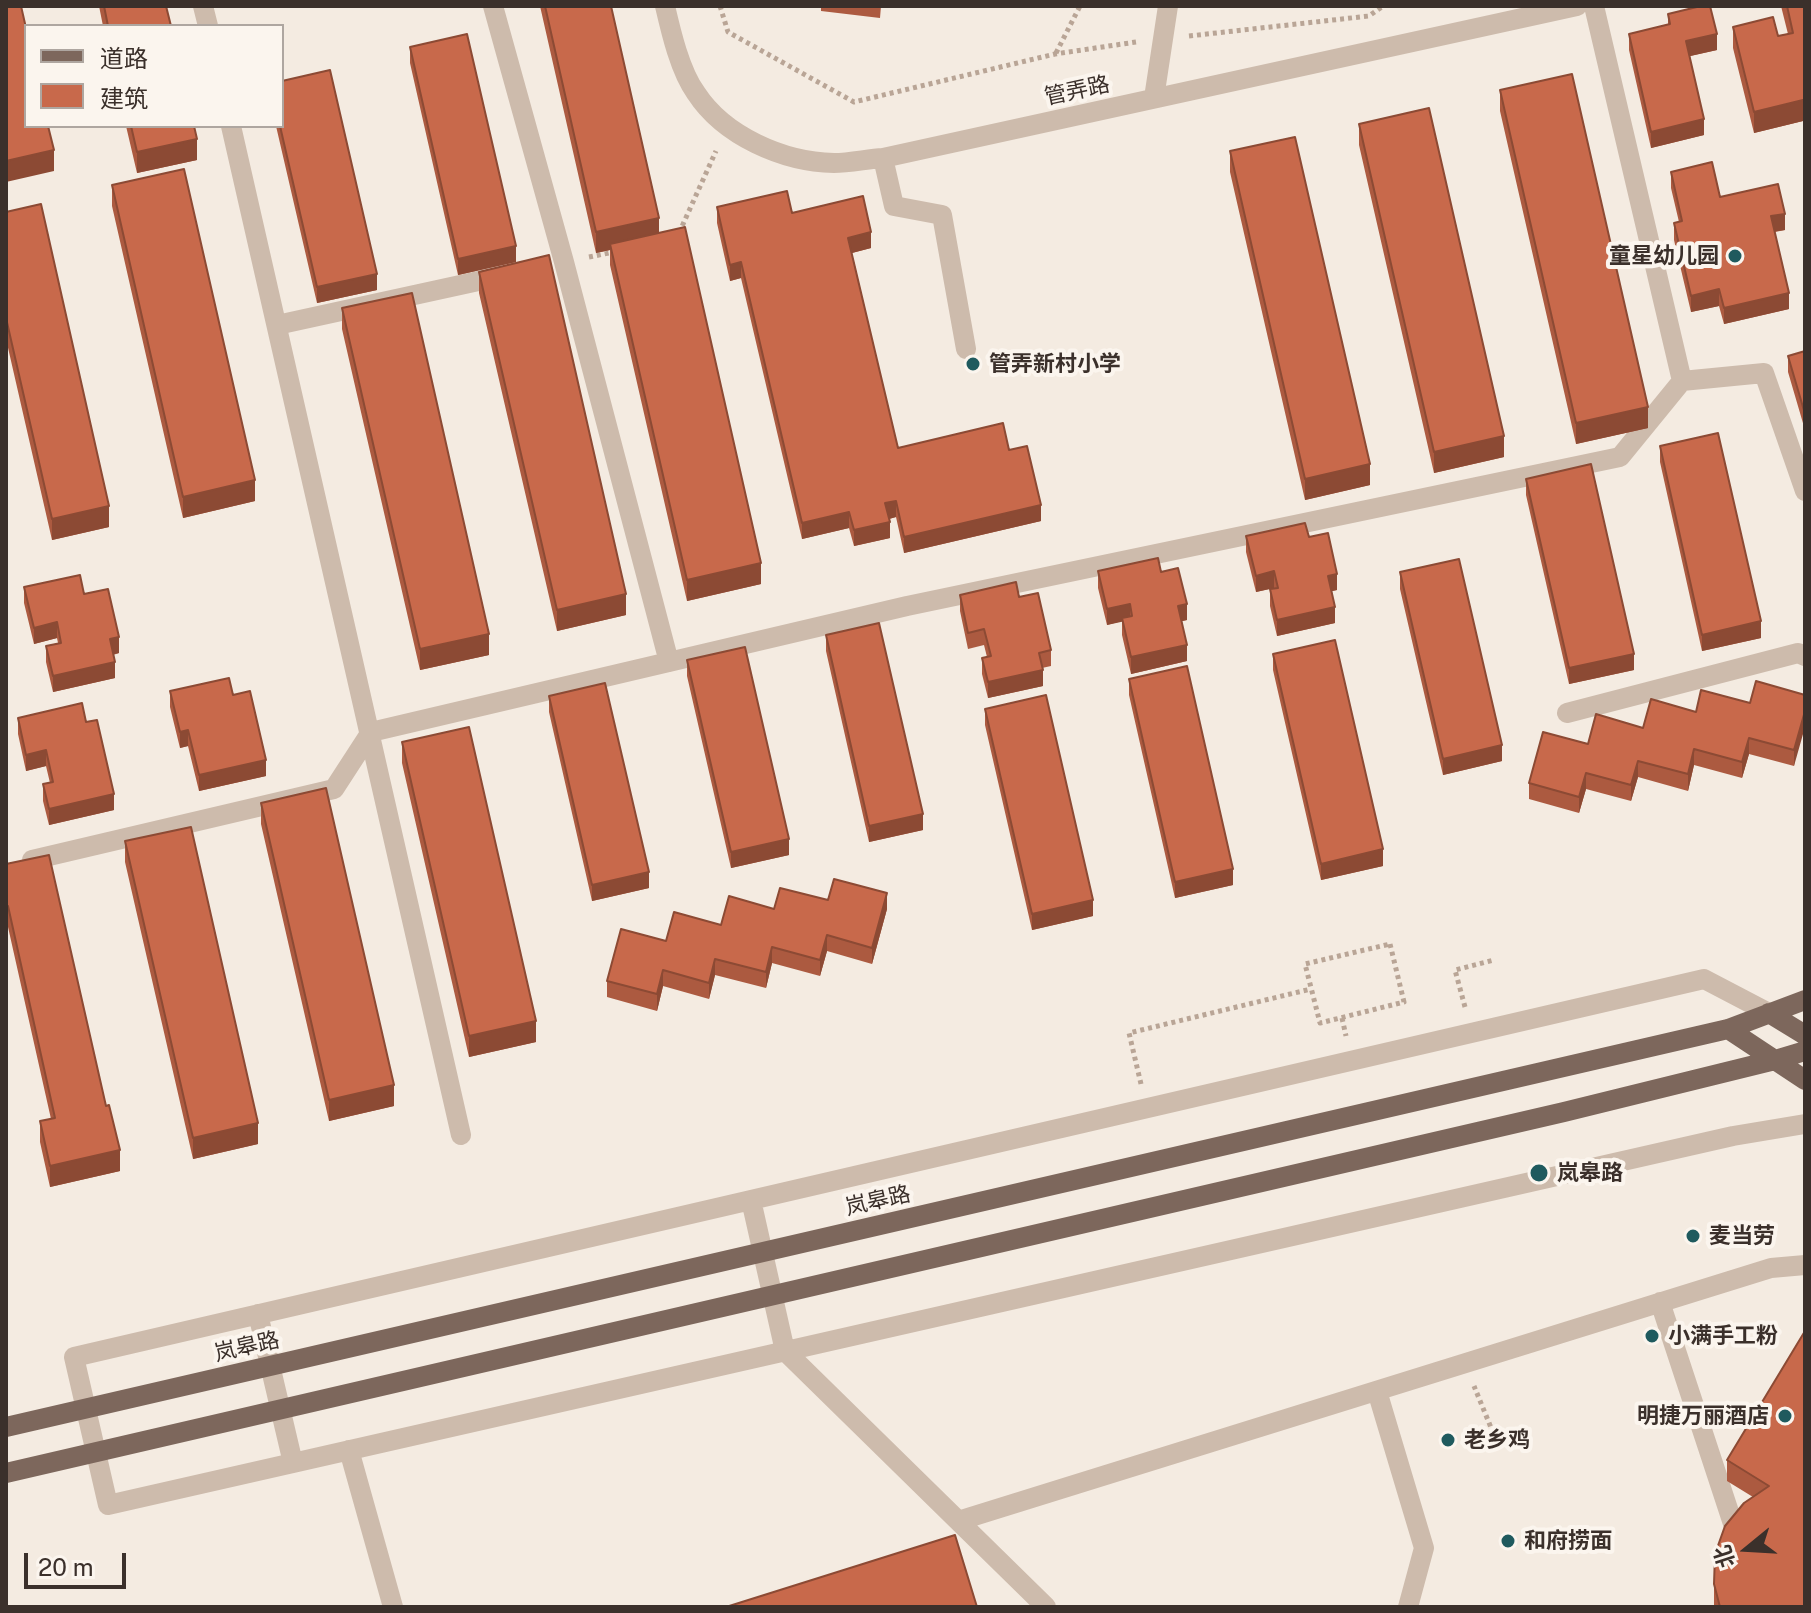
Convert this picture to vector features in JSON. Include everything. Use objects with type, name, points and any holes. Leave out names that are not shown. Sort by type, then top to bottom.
[{"type":"main road","name":"岚皋路","points":[[6,1427],[1728,1029],[1805,1000]]},
{"type":"main road","points":[[1769,1013],[1805,1035]]},
{"type":"main road","points":[[1728,1029],[1805,1080]]},
{"type":"main road","points":[[6,1473],[1564,1112],[1805,1051]]},
{"type":"street","points":[[493,6],[557,264],[669,662]]},
{"type":"street","name":"管弄路","points":[[665,6],[672,37],[695,92],[726,128],[777,152],[833,163],[883,158],[1577,6]]},
{"type":"street","points":[[1154,98],[1168,6]]},
{"type":"street","points":[[1594,6],[1682,381]]},
{"type":"street","points":[[231,128],[461,1135]]},
{"type":"street","points":[[883,158],[894,206],[942,215],[966,349]]},
{"type":"street","points":[[277,325],[519,272]]},
{"type":"street","points":[[32,860],[334,789],[371,732],[907,606],[1620,457],[1682,381],[1764,373],[1805,491]]},
{"type":"street","points":[[1567,713],[1798,653],[1805,656]]},
{"type":"street","points":[[1769,1013],[1704,979],[74,1357],[108,1505],[1733,1136],[1805,1124]]},
{"type":"street","points":[[751,1200],[785,1351],[1046,1607]]},
{"type":"street","points":[[958,1521],[1771,1268],[1805,1265]]},
{"type":"street","points":[[1660,1302],[1735,1530],[1759,1551]]},
{"type":"street","points":[[258,1314],[293,1463]]},
{"type":"street","points":[[1377,1391],[1424,1548],[1408,1607]]},
{"type":"street","points":[[349,1450],[393,1607]]},
{"type":"path","points":[[720,6],[728,32],[854,102],[1055,54],[1369,16],[1383,6]]},
{"type":"path","points":[[1055,54],[1080,6]]},
{"type":"path","points":[[676,239],[726,128]]},
{"type":"path","points":[[557,264],[620,250]]},
{"type":"path","points":[[1390,944],[1404,1002],[1320,1023],[1311,989],[1305,964],[1390,944]]},
{"type":"path","points":[[1472,1032],[1455,970],[1494,960]]},
{"type":"path","points":[[1147,1108],[1129,1033],[1311,989]]},
{"type":"path","points":[[1465,1445],[1494,1435],[1466,1363]]},
{"type":"building","points":[[6,6],[21,6],[25,24],[24,128],[48,128],[54,150],[6,161]]},
{"type":"building","points":[[104,6],[166,6],[170,24],[108,24]]},
{"type":"building","points":[[545,6],[611,6],[659,218],[596,232]]},
{"type":"building","points":[[1710,6],[1717,34],[1686,41],[1704,119],[1651,132],[1629,34],[1670,24],[1668,14]]},
{"type":"building","points":[[1787,6],[1805,6],[1805,106],[1803,100],[1754,112],[1733,27],[1773,17],[1778,36],[1793,33]]},
{"type":"building","points":[[467,34],[516,246],[458,259],[410,47]]},
{"type":"building","points":[[330,70],[377,274],[317,287],[280,128],[284,128],[284,81]]},
{"type":"building","points":[[1572,74],[1648,407],[1576,423],[1500,90]]},
{"type":"building","points":[[1429,108],[1504,436],[1434,452],[1359,124]]},
{"type":"building","points":[[131,128],[194,128],[197,139],[137,152]]},
{"type":"building","points":[[1295,137],[1370,464],[1305,479],[1230,151]]},
{"type":"building","points":[[1712,162],[1720,197],[1778,184],[1785,214],[1771,216],[1789,293],[1724,308],[1719,289],[1691,296],[1674,223],[1682,221],[1671,172]]},
{"type":"building","points":[[184,169],[255,480],[183,497],[112,185]]},
{"type":"building","points":[[787,191],[792,213],[863,196],[871,232],[848,238],[898,448],[1003,423],[1009,450],[1027,446],[1041,505],[904,537],[896,501],[885,503],[890,522],[854,530],[849,512],[802,523],[741,262],[730,265],[717,207]]},
{"type":"building","points":[[41,204],[109,506],[52,519],[6,318],[6,212]]},
{"type":"building","points":[[685,227],[761,563],[687,580],[610,244]]},
{"type":"building","points":[[549,255],[626,594],[557,610],[479,272]]},
{"type":"building","points":[[412,293],[489,634],[420,649],[342,308]]},
{"type":"building","points":[[1805,351],[1805,414],[1788,356]]},
{"type":"building","points":[[1718,433],[1761,621],[1702,635],[1660,446]]},
{"type":"building","points":[[1591,464],[1634,654],[1569,668],[1526,479]]},
{"type":"building","points":[[1305,523],[1309,537],[1328,533],[1337,574],[1328,576],[1335,607],[1277,620],[1270,589],[1278,588],[1274,571],[1256,576],[1246,536]]},
{"type":"building","points":[[1158,558],[1161,572],[1178,568],[1187,604],[1178,606],[1187,645],[1131,657],[1122,618],[1132,616],[1130,604],[1107,609],[1098,571]]},
{"type":"building","points":[[1459,559],[1502,745],[1443,759],[1400,572]]},
{"type":"building","points":[[80,575],[84,594],[108,589],[119,637],[110,639],[115,662],[53,676],[46,646],[61,643],[57,622],[34,628],[24,587]]},
{"type":"building","points":[[1016,582],[1019,597],[1038,593],[1051,650],[1039,653],[1043,670],[988,682],[982,658],[991,656],[984,629],[968,633],[960,595]]},
{"type":"building","points":[[879,623],[923,814],[869,826],[826,635]]},
{"type":"building","points":[[1335,640],[1383,849],[1321,864],[1273,654]]},
{"type":"building","points":[[745,647],[789,839],[731,852],[687,660]]},
{"type":"building","points":[[1187,666],[1233,869],[1175,882],[1129,679]]},
{"type":"building","points":[[229,678],[233,695],[250,691],[266,760],[199,775],[188,730],[180,732],[170,691]]},
{"type":"building","points":[[1756,681],[1805,695],[1805,711],[1794,750],[1749,738],[1742,762],[1694,749],[1688,774],[1638,761],[1631,785],[1586,773],[1579,797],[1529,783],[1543,732],[1588,744],[1596,714],[1643,728],[1651,699],[1696,712],[1701,690],[1750,703]]},
{"type":"building","points":[[605,683],[649,872],[592,885],[549,696]]},
{"type":"building","points":[[1046,695],[1093,900],[1032,914],[985,709]]},
{"type":"building","points":[[82,703],[86,722],[97,720],[114,794],[49,809],[43,784],[53,782],[46,750],[26,755],[18,718]]},
{"type":"building","points":[[469,727],[536,1021],[469,1036],[402,742]]},
{"type":"building","points":[[326,788],[394,1085],[329,1100],[261,803]]},
{"type":"building","points":[[191,827],[258,1123],[193,1138],[125,841]]},
{"type":"building","points":[[49,855],[106,1106],[109,1105],[120,1150],[50,1166],[40,1121],[55,1118],[6,907],[6,864]]},
{"type":"building","points":[[834,879],[887,893],[872,948],[827,935],[820,960],[772,947],[766,972],[715,959],[709,983],[663,970],[657,994],[607,981],[621,929],[666,941],[674,912],[721,925],[729,896],[774,909],[780,888],[828,900]]},
{"type":"building","points":[[1805,1331],[1805,1607],[1720,1607],[1714,1584],[1715,1554],[1725,1526],[1744,1503],[1769,1486],[1727,1460]]},
{"type":"building","points":[[955,1535],[977,1607],[726,1607]]},
{"type":"place","name":"童星幼儿园","points":[[1735,256]]},
{"type":"place","name":"管弄新村小学","points":[[973,364]]},
{"type":"place","name":"岚皋路","points":[[1539,1173]]},
{"type":"place","name":"麦当劳","points":[[1693,1236]]},
{"type":"place","name":"小满手工粉","points":[[1652,1336]]},
{"type":"place","name":"明捷万丽酒店","points":[[1785,1416]]},
{"type":"place","name":"老乡鸡","points":[[1448,1440]]},
{"type":"place","name":"和府捞面","points":[[1508,1541]]}]
